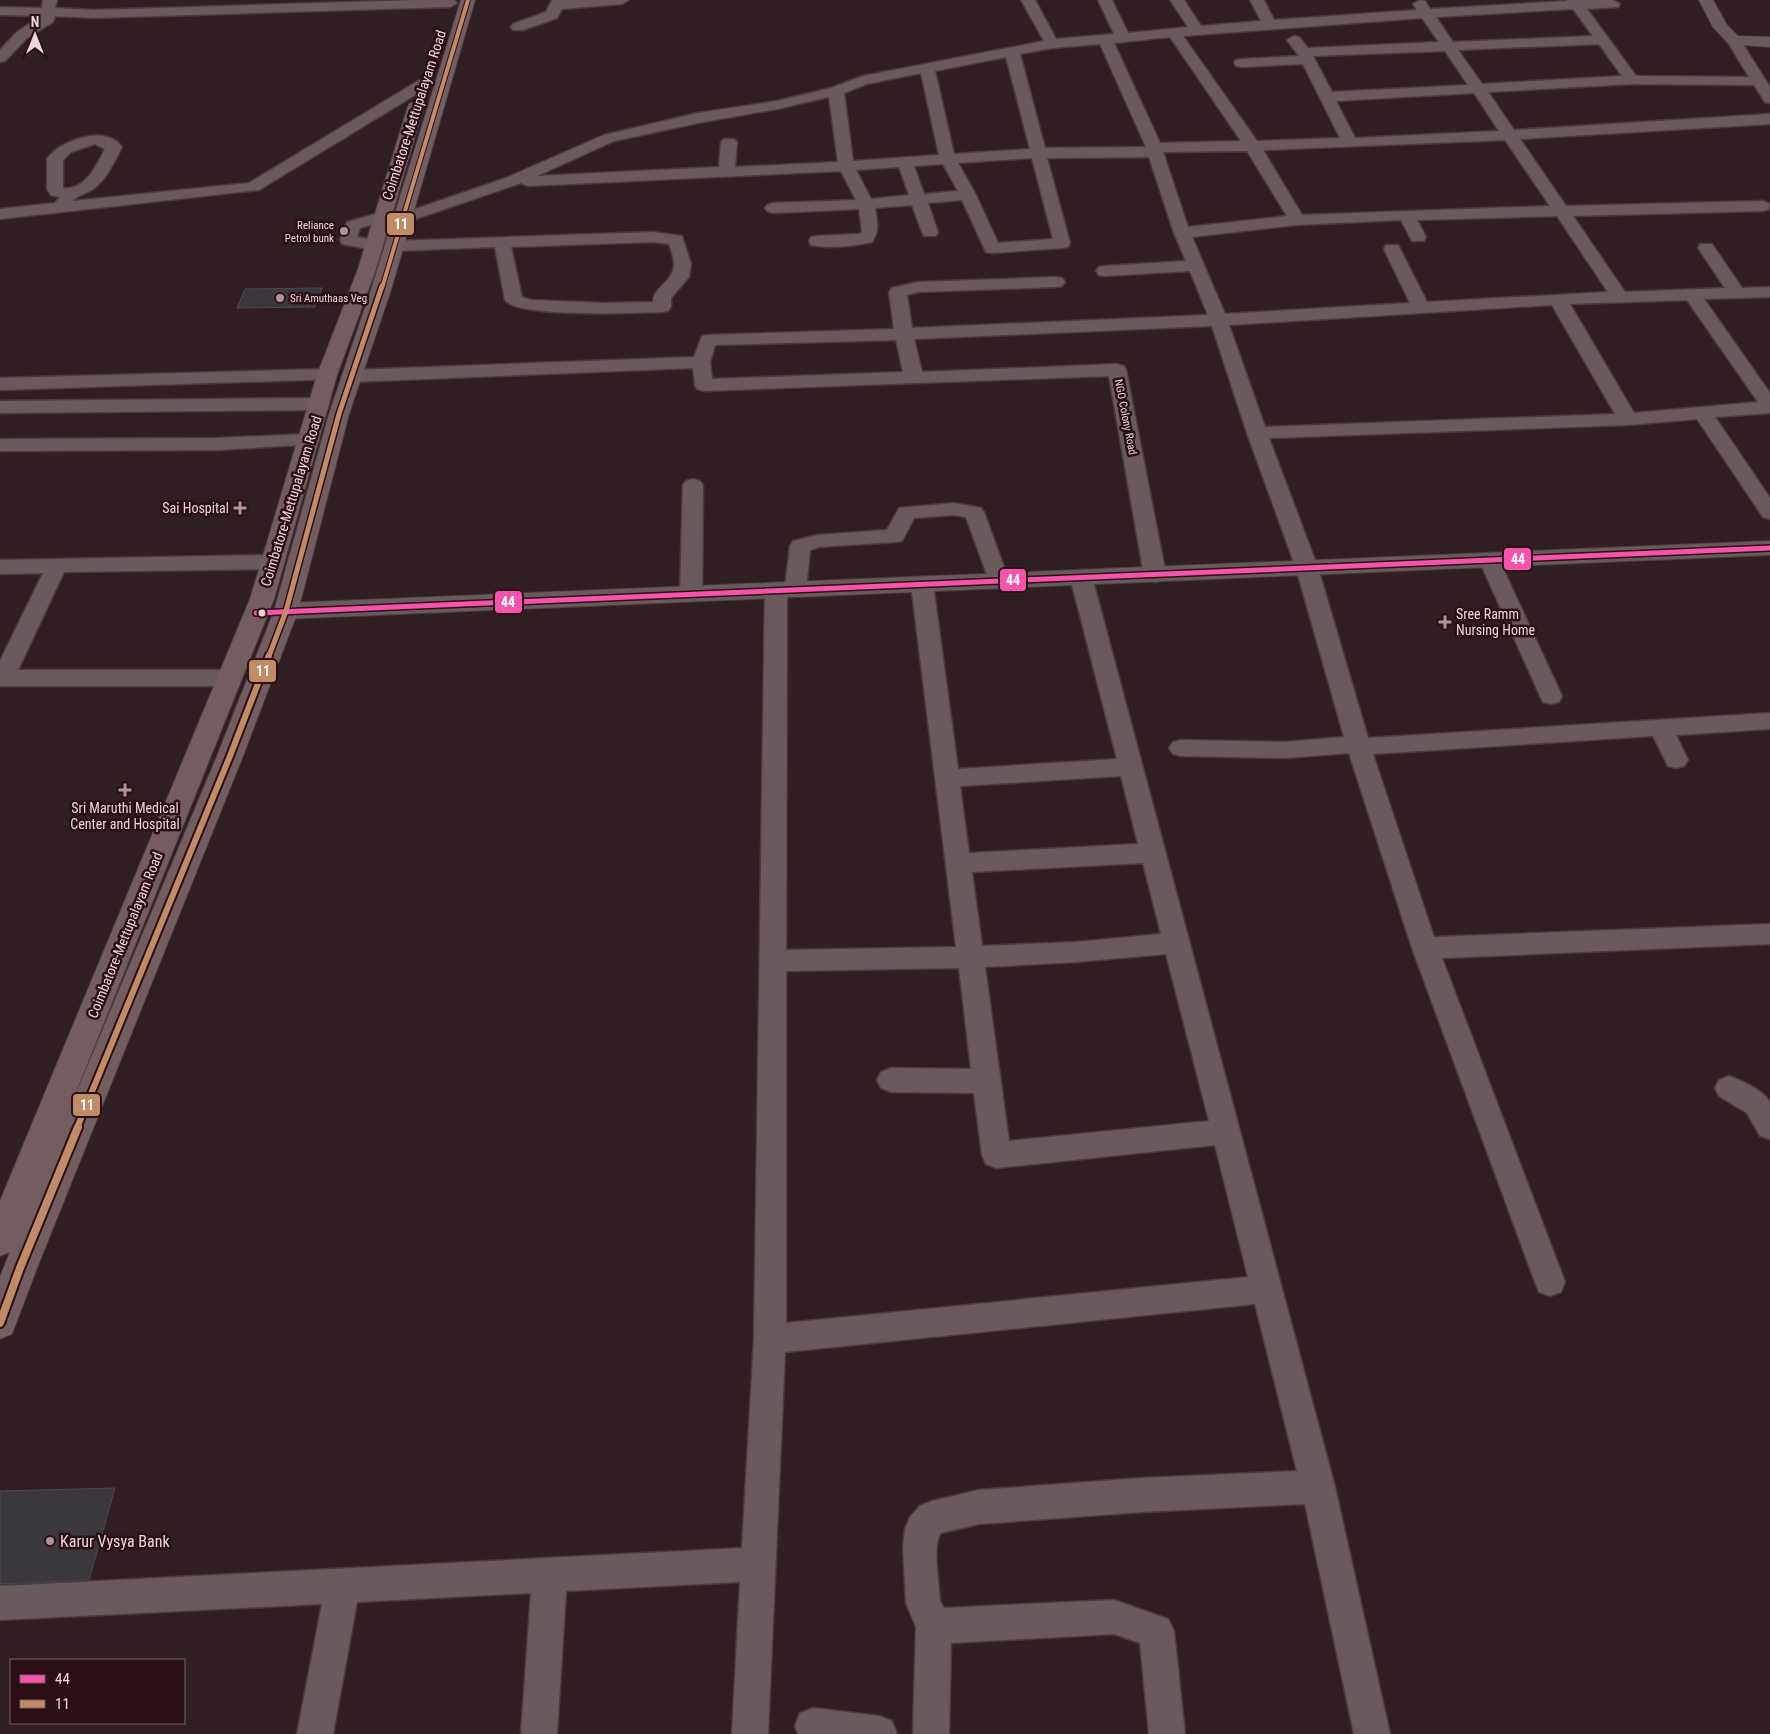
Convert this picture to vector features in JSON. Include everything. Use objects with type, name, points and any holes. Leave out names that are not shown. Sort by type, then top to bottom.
[{"type":"highway","points":[[407,167],[438,95],[468,0]]},
{"type":"highway","name":"Coimbatore-Mettupalayam Road","points":[[444,21],[451,2]]},
{"type":"highway","name":"Coimbatore-Mettupalayam Road","points":[[0,1241],[256,613],[320,404],[339,375],[367,269],[384,246],[407,167],[423,84]]},
{"type":"highway","points":[[0,1323],[24,1259],[230,756],[286,611],[339,375]]},
{"type":"highway","points":[[256,613],[286,611]]},
{"type":"street","points":[[518,27],[552,14],[558,2],[622,0]]},
{"type":"street","points":[[1028,0],[1052,44]]},
{"type":"street","points":[[1105,0],[1123,38]]},
{"type":"street","points":[[1177,0],[1198,30]]},
{"type":"street","points":[[1257,0],[1305,56],[1350,143]]},
{"type":"street","points":[[1417,0],[1479,89],[1508,136],[1620,297]]},
{"type":"street","points":[[1706,0],[1721,27],[1734,41],[1757,81],[1770,99]]},
{"type":"street","points":[[0,11],[49,6],[94,14],[451,2]]},
{"type":"street","points":[[1575,3],[1632,80]]},
{"type":"street","points":[[392,218],[512,181],[609,138],[698,118],[777,105],[836,91],[863,80],[1052,44],[1276,23],[1345,12],[1427,14],[1501,4],[1613,4]]},
{"type":"street","points":[[0,58],[22,35],[48,18],[49,6]]},
{"type":"street","points":[[1174,33],[1253,147],[1297,220]]},
{"type":"street","points":[[1105,39],[1154,150],[1182,233],[1219,320],[1306,568],[1358,746],[1425,948],[1550,1282]]},
{"type":"street","points":[[1241,64],[1305,56],[1449,46],[1601,40]]},
{"type":"street","points":[[1734,41],[1770,42]]},
{"type":"street","points":[[927,68],[947,158],[968,195],[992,248],[1062,243],[1040,153],[1012,52]]},
{"type":"street","points":[[1327,97],[1632,80],[1757,81]]},
{"type":"street","points":[[0,214],[253,187],[423,84]]},
{"type":"street","points":[[817,241],[852,241],[866,238],[870,231],[866,204],[846,166],[836,91]]},
{"type":"street","points":[[512,181],[846,166],[1040,153],[1253,147],[1508,136],[1770,119]]},
{"type":"street","points":[[727,171],[729,142]]},
{"type":"street","points":[[905,162],[930,232]]},
{"type":"street","points":[[60,208],[70,194]]},
{"type":"street","points":[[773,208],[866,204],[968,195]]},
{"type":"street","points":[[1182,233],[1297,220],[1406,215],[1763,206]]},
{"type":"street","points":[[1406,215],[1418,237]]},
{"type":"street","points":[[384,246],[653,237],[676,240],[683,264],[677,282],[662,296],[662,307],[530,306],[514,300],[502,243]]},
{"type":"street","points":[[1706,248],[1736,293]]},
{"type":"street","points":[[1392,249],[1421,308]]},
{"type":"street","points":[[1105,271],[1196,266]]},
{"type":"street","points":[[1056,282],[918,287],[898,292],[904,334],[914,378],[704,385],[701,362],[708,340],[904,334],[1219,320],[1558,299],[1770,292]]},
{"type":"street","points":[[1257,432],[1628,419],[1770,407],[1692,295]]},
{"type":"street","points":[[1558,299],[1628,419]]},
{"type":"street","points":[[0,384],[339,375],[701,362]]},
{"type":"street","name":"NGO Colony Road","points":[[914,378],[1116,370],[1156,575]]},
{"type":"street","points":[[0,407],[320,404]]},
{"type":"street","points":[[1703,414],[1770,513]]},
{"type":"street","points":[[0,445],[219,444],[309,440]]},
{"type":"street","points":[[691,594],[693,484]]},
{"type":"street","points":[[750,1734],[770,1339],[773,961],[786,590],[800,546],[818,541],[896,536],[906,512],[954,509],[974,512],[998,581]]},
{"type":"street","points":[[286,611],[1770,548]]},
{"type":"street","points":[[1489,560],[1551,696]]},
{"type":"street","points":[[0,567],[273,562]]},
{"type":"street","points":[[58,566],[2,678],[230,678]]},
{"type":"street","points":[[1081,577],[1318,1487],[1372,1734]]},
{"type":"street","points":[[922,584],[996,1155],[1226,1132]]},
{"type":"street","points":[[1181,748],[1284,750],[1770,721]]},
{"type":"street","points":[[1660,728],[1676,760]]},
{"type":"street","points":[[948,778],[1131,767]]},
{"type":"street","points":[[958,863],[1153,853]]},
{"type":"street","points":[[1425,948],[1770,934]]},
{"type":"street","points":[[773,961],[970,957],[1117,949],[1177,943]]},
{"type":"street","points":[[891,1080],[987,1081]]},
{"type":"street","points":[[1729,1088],[1757,1105],[1770,1127]]},
{"type":"street","points":[[770,1339],[1266,1289]]},
{"type":"street","points":[[931,1734],[934,1626],[923,1603],[920,1578],[920,1547],[922,1529],[932,1518],[979,1507],[1142,1494],[1318,1487]]},
{"type":"street","points":[[0,1603],[758,1564]]},
{"type":"street","points":[[539,1734],[550,1575]]},
{"type":"street","points":[[315,1734],[343,1586]]},
{"type":"street","points":[[934,1626],[1114,1617],[1156,1631],[1167,1734]]},
{"type":"street","points":[[813,1726],[880,1734]]},
{"type":"building","name":"Sri Amuthaas Veg","points":[[322,288],[315,307],[237,308],[245,289]]},
{"type":"building","name":"Karur Vysya Bank","points":[[115,1488],[89,1580],[0,1584],[0,1491]]},
{"type":"transit line","name":"11","points":[[0,1323],[20,1268],[230,756],[286,611],[339,414],[381,290],[468,0]]},
{"type":"transit line","name":"44","points":[[256,613],[1770,548]]},
{"type":"place","name":"Reliance Petrol bunk","points":[[344,231]]},
{"type":"place","name":"Sri Amuthaas Veg","points":[[280,298]]},
{"type":"place","name":"Sai Hospital","points":[[240,508]]},
{"type":"place","name":"Sree Ramm Nursing Home","points":[[1445,622]]},
{"type":"place","name":"Sri Maruthi Medical Center and Hospital","points":[[125,790]]},
{"type":"place","name":"Karur Vysya Bank","points":[[50,1541]]}]
